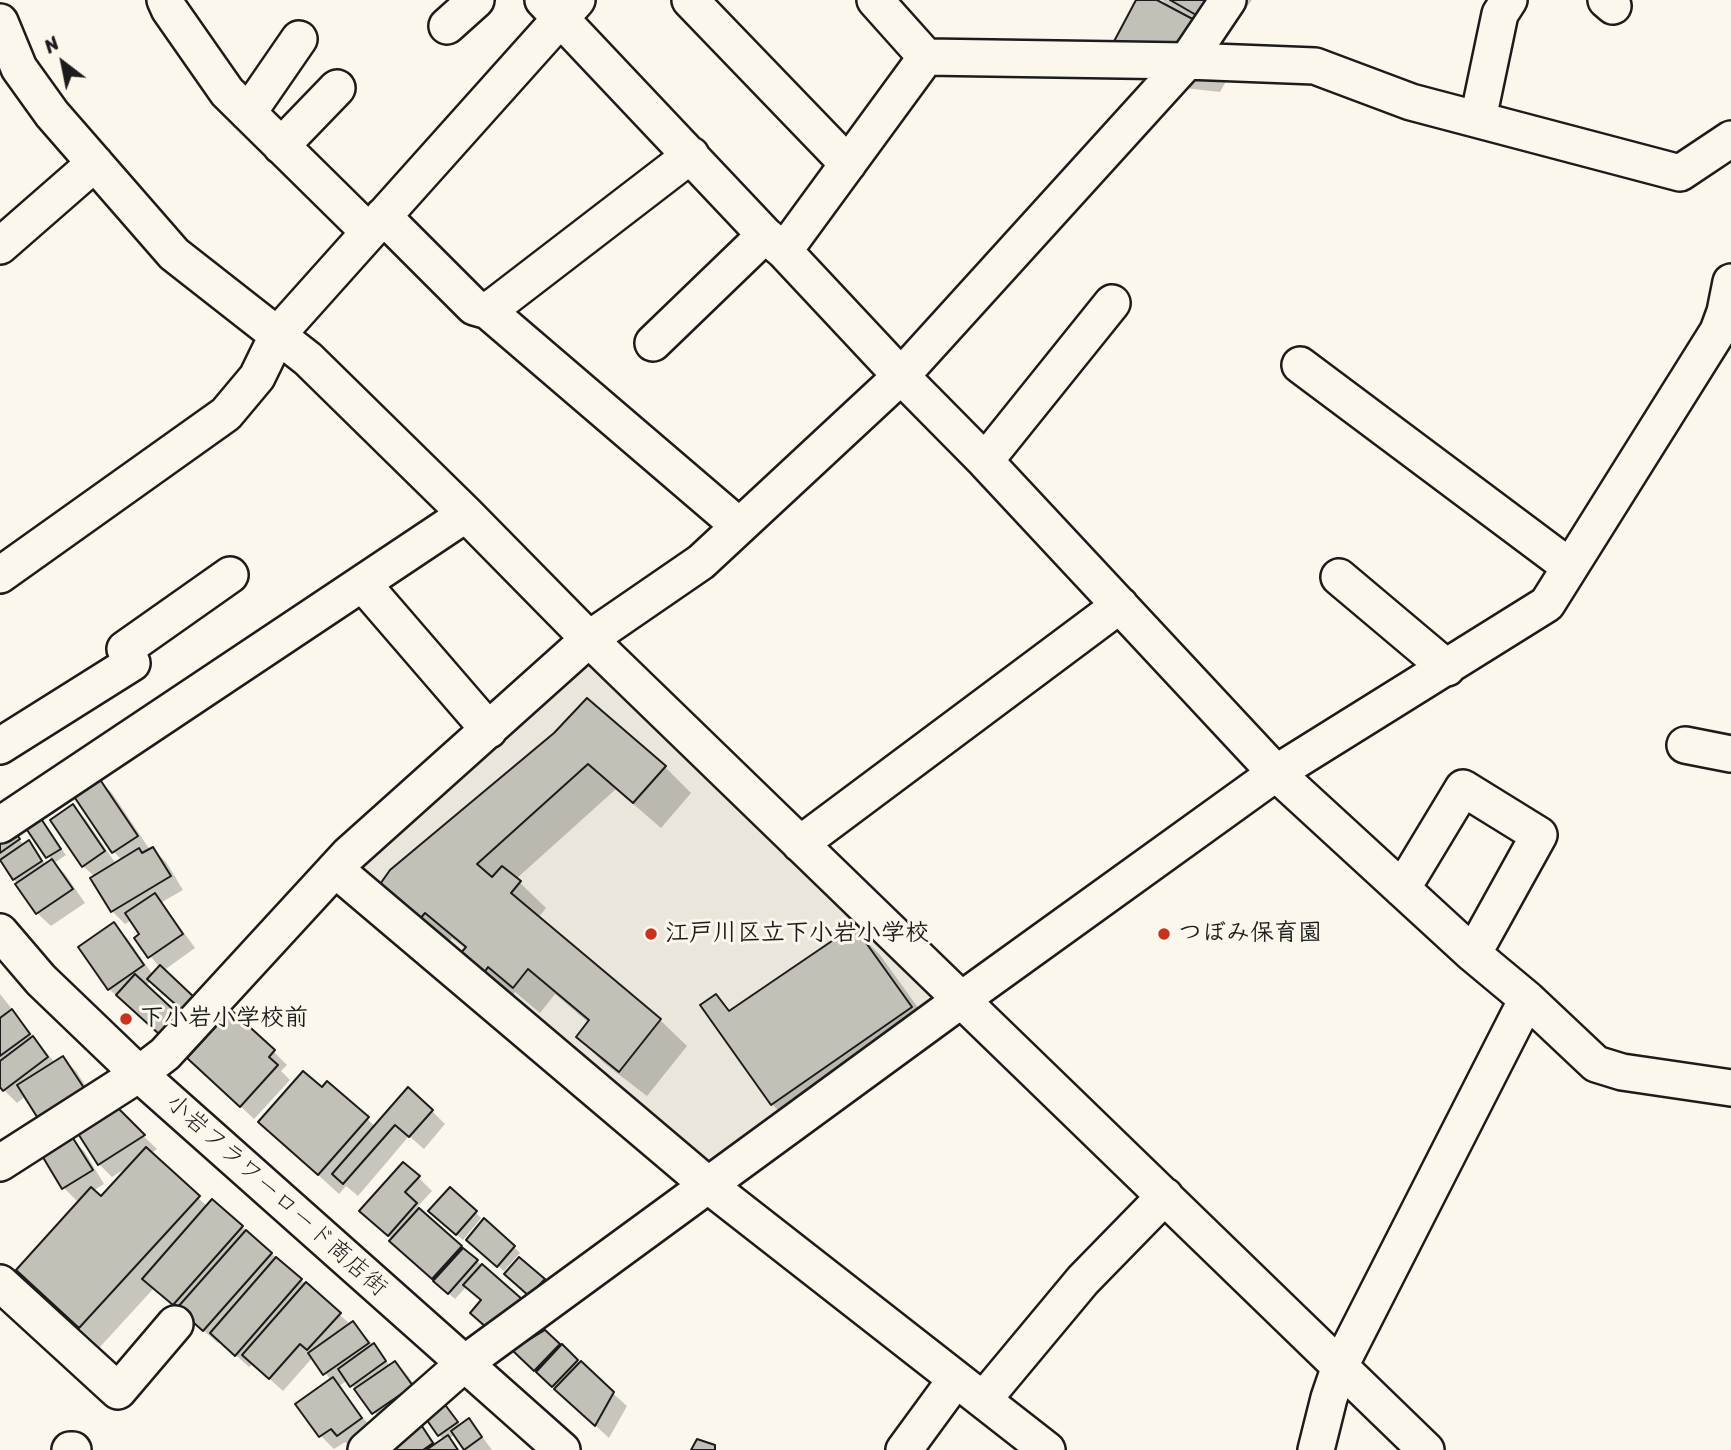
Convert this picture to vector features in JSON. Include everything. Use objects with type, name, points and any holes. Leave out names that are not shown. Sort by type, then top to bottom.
[{"type":"street","points":[[165,0],[227,92],[281,146],[474,307],[488,311],[739,526]]},
{"type":"street","points":[[447,26],[477,0]]},
{"type":"street","points":[[690,0],[848,164]]},
{"type":"street","points":[[876,0],[926,57],[1315,66],[1411,102],[1680,173],[1731,139]]},
{"type":"street","points":[[0,1163],[139,1074],[165,1054],[348,855],[589,639],[701,562],[901,376],[1187,61],[1228,0]]},
{"type":"street","points":[[1478,119],[1500,14],[1509,0]]},
{"type":"street","points":[[0,575],[226,414],[257,377],[278,334],[376,224],[560,6],[691,155],[985,461],[1276,773],[1596,1064],[1622,1072],[1731,1088]]},
{"type":"street","points":[[0,22],[19,68],[52,114],[174,254],[308,359],[589,639],[1426,1450]]},
{"type":"street","points":[[248,113],[299,39]]},
{"type":"street","points":[[653,343],[774,243],[848,164],[926,57]]},
{"type":"street","points":[[281,146],[337,88]]},
{"type":"street","points":[[488,311],[691,155]]},
{"type":"street","points":[[0,246],[95,163]]},
{"type":"street","points":[[366,1450],[465,1363],[961,999],[1276,773],[1547,604],[1718,331],[1731,282]]},
{"type":"street","points":[[985,461],[1112,303]]},
{"type":"street","points":[[1300,365],[1570,567]]},
{"type":"street","points":[[0,825],[466,514]]},
{"type":"street","points":[[0,746],[132,663],[125,649],[230,575]]},
{"type":"street","points":[[1339,577],[1447,668]]},
{"type":"street","points":[[363,584],[489,730]]},
{"type":"street","points":[[800,844],[1120,605]]},
{"type":"street","points":[[1685,745],[1731,754]]},
{"type":"street","points":[[1402,889],[1463,788],[1539,835],[1473,954]]},
{"type":"street","points":[[335,869],[708,1185],[1047,1450]]},
{"type":"street","name":"小岩フラワーロード商店街","points":[[0,932],[41,980],[139,1074],[562,1450]]},
{"type":"street","points":[[1316,1450],[1340,1366],[1527,999]]},
{"type":"street","points":[[983,1400],[1083,1280],[1165,1196]]},
{"type":"street","points":[[0,1283],[118,1391],[175,1324]]},
{"type":"street","points":[[904,1450],[956,1379]]},
{"type":"shaded area","name":"江戸川区立下小岩小学校","points":[[584,663],[594,664],[934,992],[935,1004],[705,1169],[357,865]]},
{"type":"building","points":[[1136,0],[1157,0],[1202,24],[1183,56],[1111,47]]},
{"type":"building","points":[[1170,0],[1217,0],[1203,19]]},
{"type":"building","points":[[587,698],[666,766],[633,803],[588,764],[477,864],[492,877],[502,866],[521,881],[511,893],[661,1019],[619,1072],[576,1037],[589,1020],[528,969],[513,988],[488,967],[484,973],[460,954],[466,947],[425,913],[419,920],[378,887],[390,870],[554,733]]},
{"type":"building","points":[[99,778],[138,836],[112,853],[73,795]]},
{"type":"building","points":[[73,804],[105,851],[82,867],[50,820]]},
{"type":"building","points":[[36,811],[61,849],[46,858],[21,821]]},
{"type":"building","points":[[11,827],[20,839],[0,853],[0,835]]},
{"type":"building","points":[[29,840],[42,861],[13,880],[0,860]]},
{"type":"building","points":[[153,847],[171,876],[111,912],[90,878],[139,848],[142,853]]},
{"type":"building","points":[[52,859],[73,889],[36,914],[15,884]]},
{"type":"building","points":[[155,893],[183,934],[148,958],[134,938],[139,934],[125,913]]},
{"type":"building","points":[[114,922],[144,965],[108,990],[78,947]]},
{"type":"building","points":[[854,926],[912,1007],[771,1105],[700,1005],[716,994],[729,1011]]},
{"type":"building","points":[[160,965],[196,999],[184,1012],[147,979]]},
{"type":"building","points":[[135,974],[178,1014],[159,1034],[116,995]]},
{"type":"building","points":[[12,1009],[30,1034],[0,1056],[0,1018]]},
{"type":"building","points":[[231,1010],[275,1050],[269,1057],[278,1065],[240,1107],[187,1058]]},
{"type":"building","points":[[33,1036],[48,1057],[3,1091],[0,1087],[0,1061]]},
{"type":"building","points":[[63,1056],[86,1091],[39,1120],[17,1085]]},
{"type":"building","points":[[303,1071],[322,1087],[327,1081],[369,1117],[318,1175],[258,1122]]},
{"type":"building","points":[[408,1087],[433,1110],[409,1137],[395,1125],[343,1184],[332,1174]]},
{"type":"building","points":[[117,1107],[145,1135],[98,1165],[77,1132]]},
{"type":"building","points":[[71,1135],[93,1170],[62,1189],[41,1154]]},
{"type":"building","points":[[146,1147],[200,1196],[79,1328],[16,1270],[91,1187],[101,1196]]},
{"type":"building","points":[[403,1162],[420,1176],[405,1192],[417,1203],[388,1236],[359,1211]]},
{"type":"building","points":[[450,1187],[477,1211],[456,1235],[428,1211]]},
{"type":"building","points":[[212,1199],[243,1226],[173,1305],[142,1279]]},
{"type":"building","points":[[419,1208],[462,1246],[432,1279],[389,1241]]},
{"type":"building","points":[[484,1218],[515,1246],[497,1267],[466,1240]]},
{"type":"building","points":[[246,1230],[272,1253],[203,1331],[177,1308]]},
{"type":"building","points":[[463,1248],[478,1260],[448,1294],[433,1281]]},
{"type":"building","points":[[276,1257],[302,1279],[235,1356],[210,1333]]},
{"type":"building","points":[[519,1257],[545,1279],[529,1296],[504,1274]]},
{"type":"building","points":[[482,1264],[523,1300],[487,1328],[470,1313],[481,1300],[463,1285]]},
{"type":"building","points":[[306,1282],[341,1313],[307,1350],[300,1344],[269,1379],[242,1355]]},
{"type":"building","points":[[353,1321],[369,1343],[323,1375],[308,1353]]},
{"type":"building","points":[[545,1330],[560,1344],[534,1371],[512,1350]]},
{"type":"building","points":[[374,1343],[386,1361],[350,1387],[338,1369]]},
{"type":"building","points":[[562,1344],[578,1360],[552,1387],[536,1372]]},
{"type":"building","points":[[395,1361],[413,1386],[372,1414],[354,1389]]},
{"type":"building","points":[[581,1361],[614,1392],[595,1426],[554,1389]]},
{"type":"building","points":[[333,1377],[362,1418],[337,1436],[331,1429],[319,1437],[295,1404]]},
{"type":"building","points":[[443,1402],[458,1422],[438,1436],[424,1416]]},
{"type":"building","points":[[469,1418],[482,1437],[464,1450],[451,1431]]},
{"type":"building","points":[[418,1420],[433,1443],[423,1450],[391,1450]]},
{"type":"building","points":[[448,1435],[458,1450],[426,1450]]},
{"type":"building","points":[[697,1439],[715,1445],[715,1450],[691,1450]]},
{"type":"place","name":"江戸川区立下小岩小学校","points":[[651,934]]},
{"type":"place","name":"つぼみ保育園","points":[[1164,934]]},
{"type":"place","name":"下小岩小学校前","points":[[126,1019]]}]
